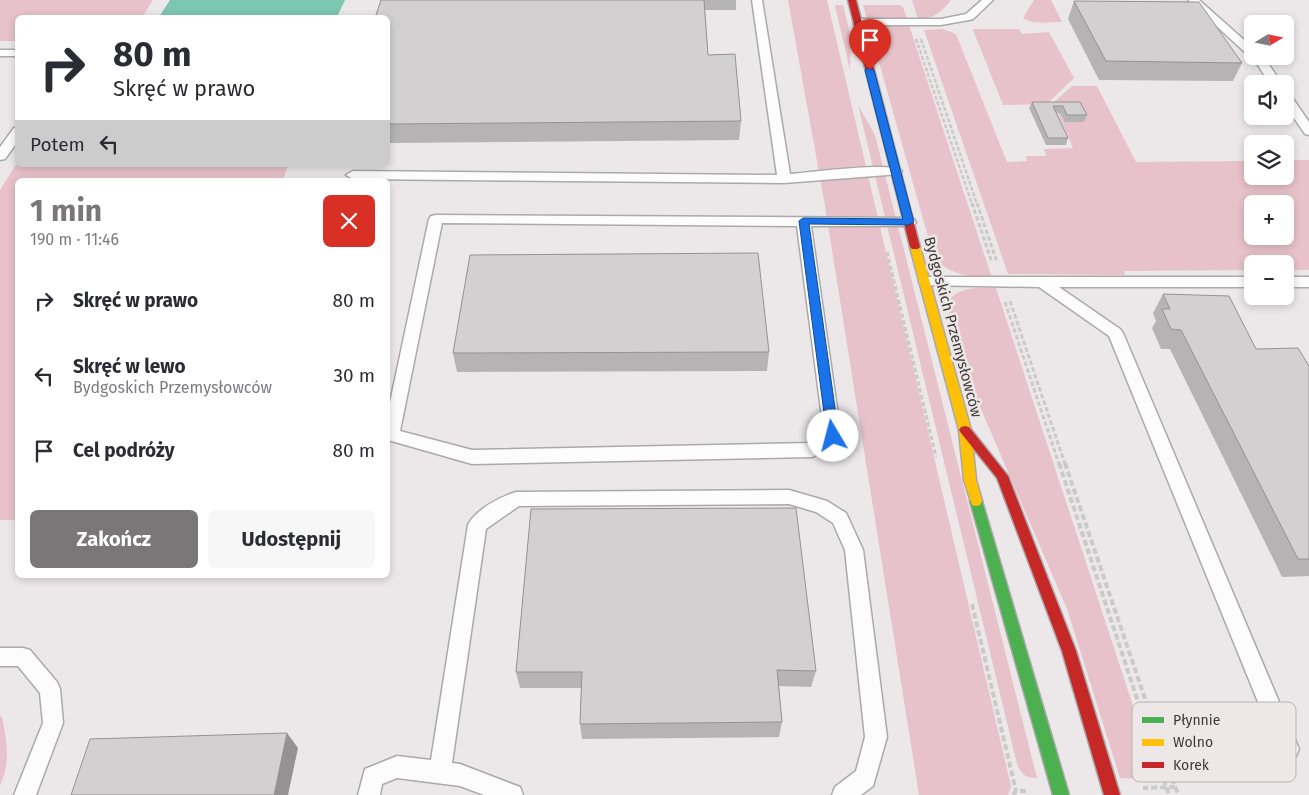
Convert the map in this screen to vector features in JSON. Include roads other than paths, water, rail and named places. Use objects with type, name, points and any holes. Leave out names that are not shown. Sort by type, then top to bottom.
[{"type":"street","name":"Bydgoskich Przemysłowców","points":[[852,0],[895,171],[965,430],[970,480],[1061,792]]},
{"type":"street","name":"Bydgoskich Przemysłowców","points":[[965,430],[1002,476],[1069,651],[1112,792]]},
{"type":"lane","points":[[757,0],[784,179]]},
{"type":"lane","points":[[858,22],[941,22],[969,17],[988,0]]},
{"type":"lane","points":[[1193,0],[1244,45]]},
{"type":"lane","points":[[0,53],[15,53]]},
{"type":"lane","points":[[1294,109],[1309,131]]},
{"type":"lane","points":[[0,156],[15,135]]},
{"type":"lane","points":[[353,175],[784,179],[868,171],[895,171]]},
{"type":"lane","points":[[803,221],[833,436],[812,450],[472,457],[392,435],[436,219],[803,221],[909,222]]},
{"type":"lane","points":[[926,282],[1244,282]]},
{"type":"lane","points":[[1042,282],[1115,333],[1268,702]]},
{"type":"lane","points":[[1294,282],[1309,282]]},
{"type":"lane","points":[[440,772],[477,525],[483,520],[516,499],[789,497],[822,506],[840,518],[854,550],[876,737],[865,778],[843,795]]},
{"type":"lane","points":[[0,657],[23,657],[50,689],[53,723],[25,795]]},
{"type":"lane","points":[[369,795],[373,777],[397,767],[460,775],[512,795]]}]
